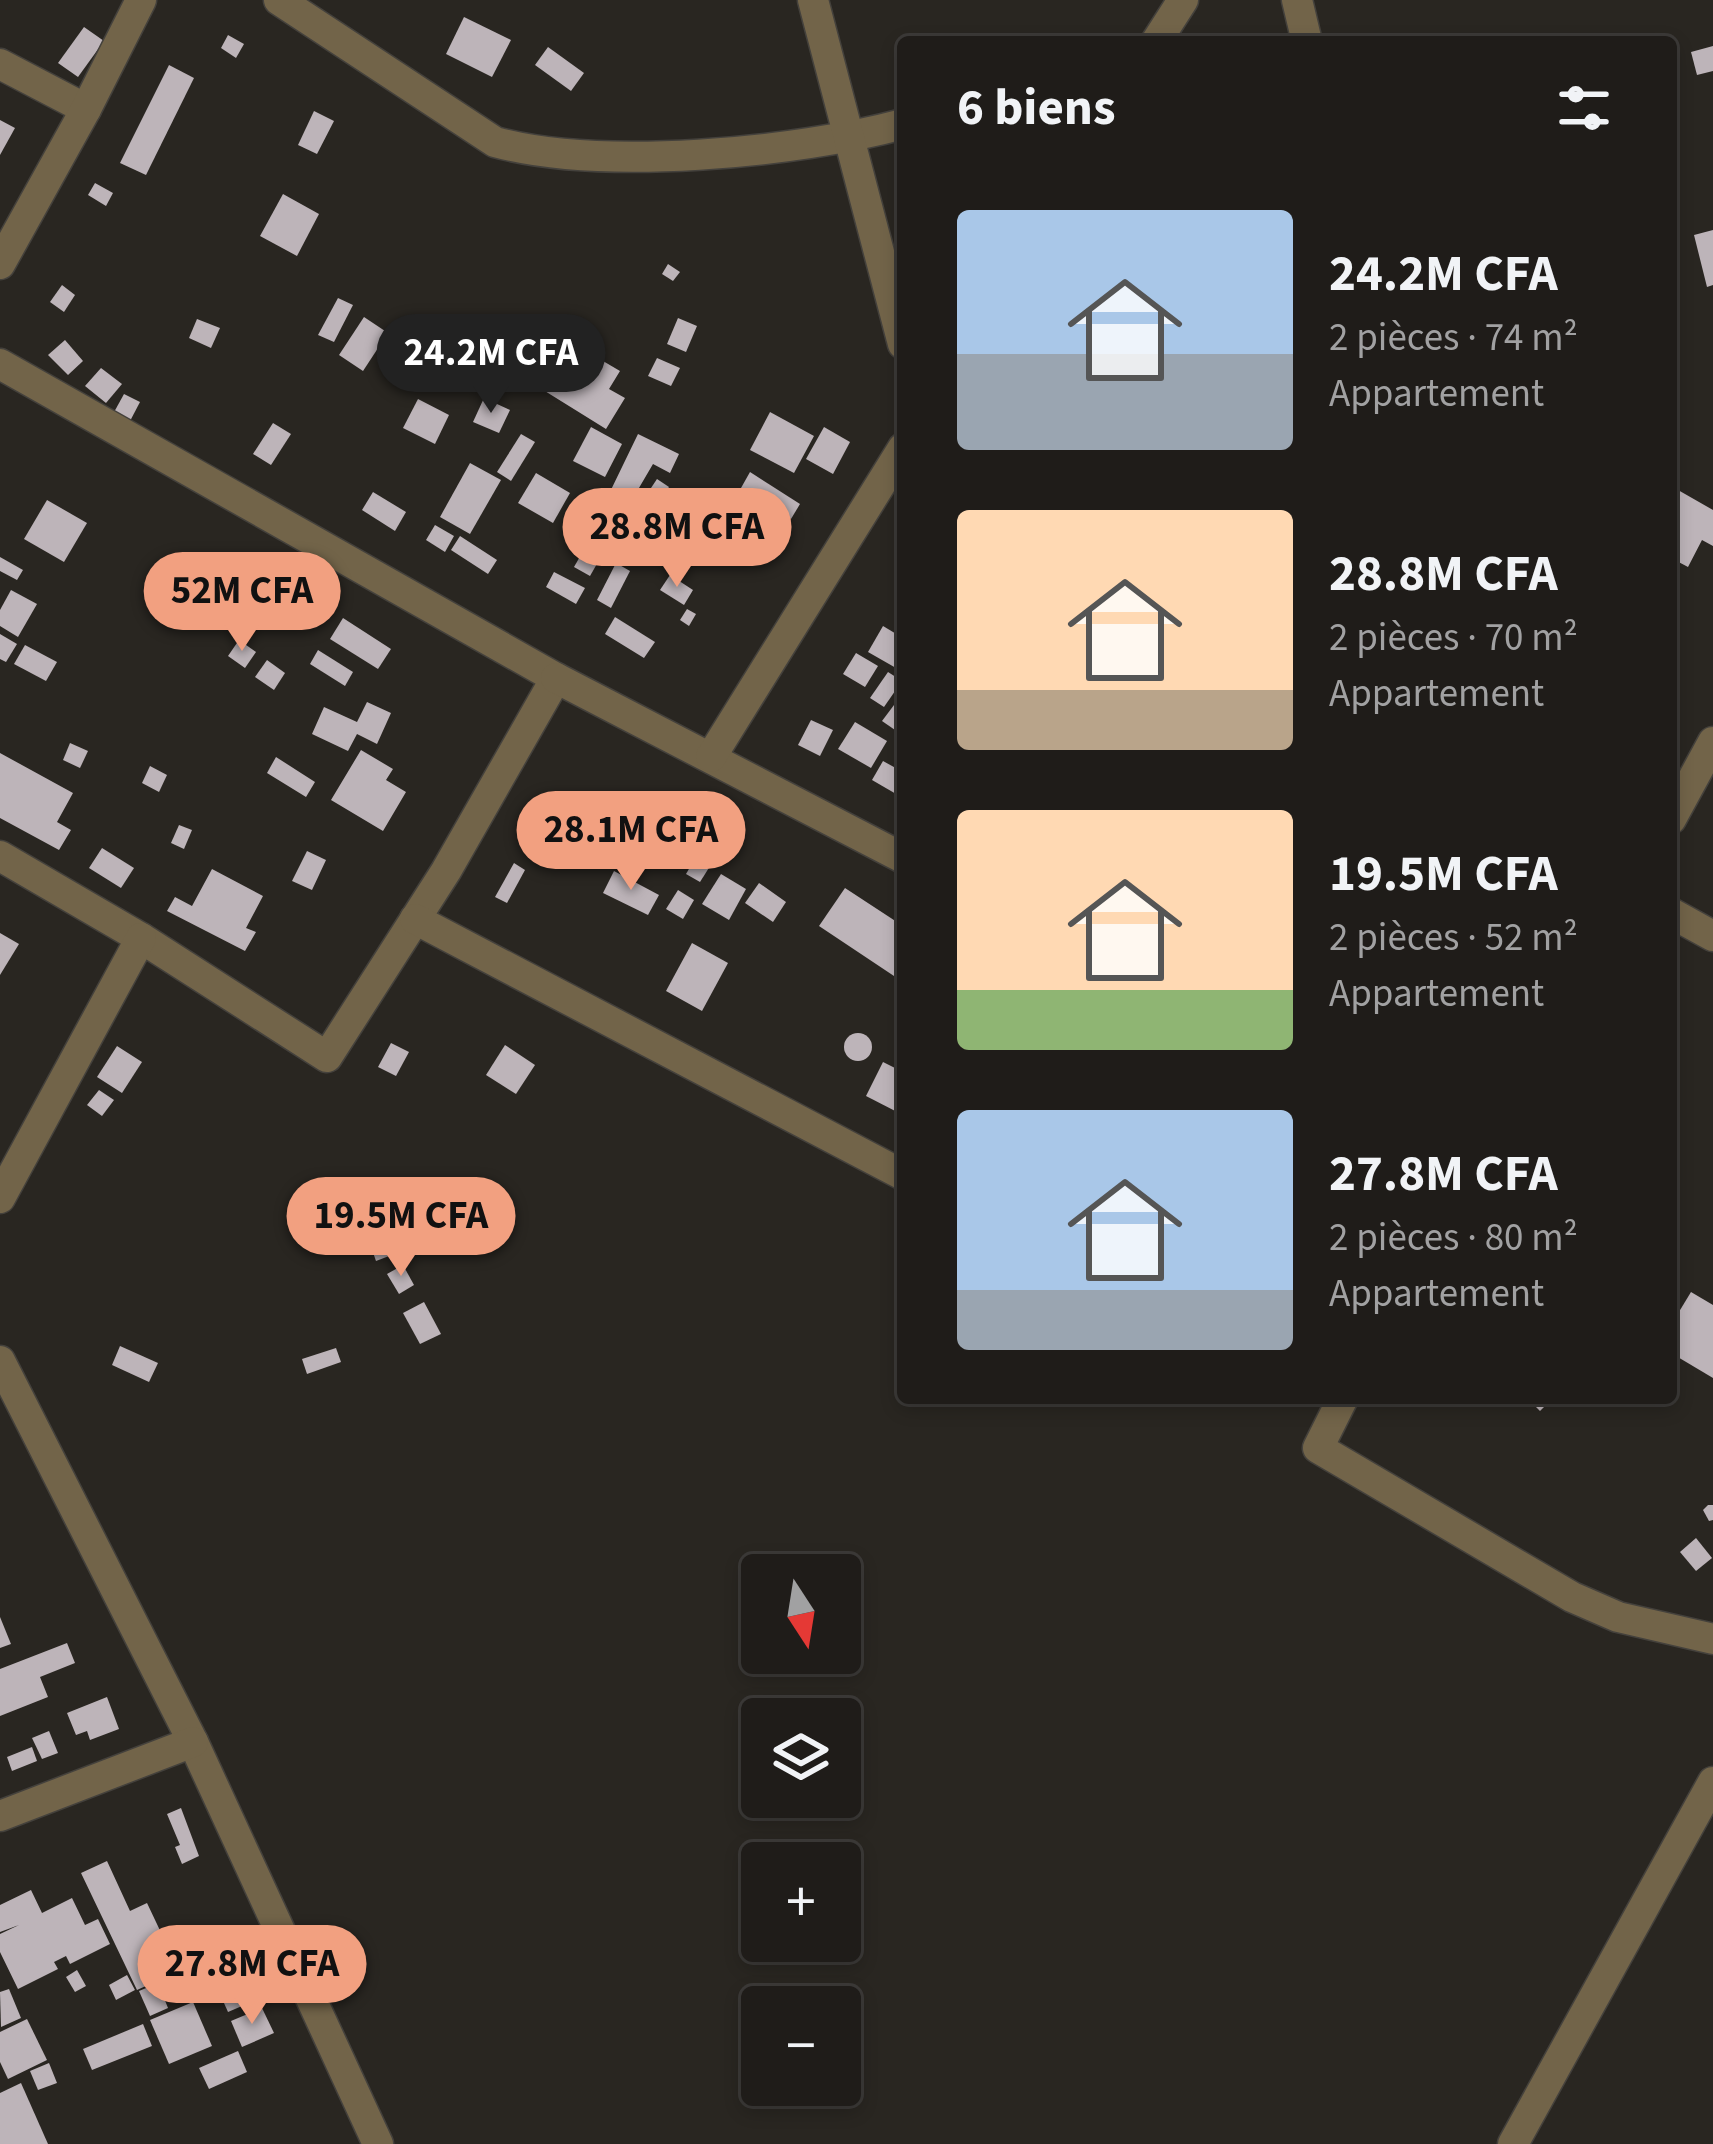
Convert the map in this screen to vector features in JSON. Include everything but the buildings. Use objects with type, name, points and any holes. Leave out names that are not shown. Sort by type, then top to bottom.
[{"type":"street","points":[[0,264],[141,0]]},
{"type":"street","points":[[279,0],[495,142],[529,151],[563,156],[654,154],[850,138],[897,126]]},
{"type":"street","points":[[813,0],[897,321]]},
{"type":"street","points":[[1160,36],[1183,0]]},
{"type":"street","points":[[1307,3],[1307,36]]},
{"type":"street","points":[[0,64],[86,109]]},
{"type":"street","points":[[0,364],[556,678],[897,855]]},
{"type":"street","points":[[711,758],[897,458]]},
{"type":"street","points":[[0,856],[141,938],[327,1057],[415,919],[556,678]]},
{"type":"street","points":[[1677,808],[1713,742]]},
{"type":"street","points":[[1677,916],[1713,936]]},
{"type":"street","points":[[415,919],[897,1172]]},
{"type":"street","points":[[0,1198],[141,938]]},
{"type":"street","points":[[0,1361],[193,1742],[378,2144]]},
{"type":"street","points":[[1340,1404],[1318,1448],[1572,1597],[1618,1617],[1713,1639]]},
{"type":"street","points":[[0,1816],[193,1742]]},
{"type":"street","points":[[1514,2144],[1713,1782]]}]
